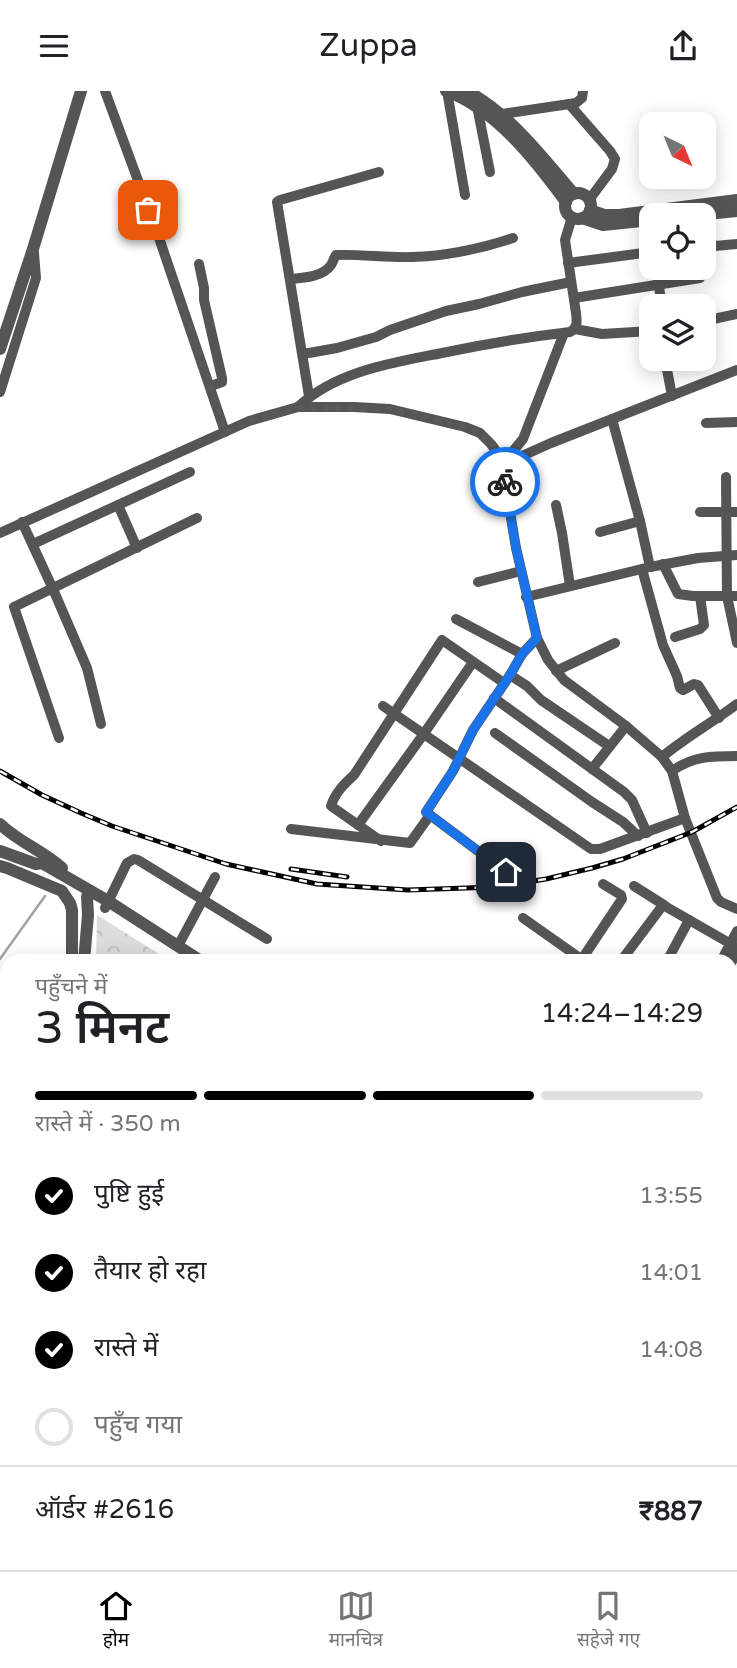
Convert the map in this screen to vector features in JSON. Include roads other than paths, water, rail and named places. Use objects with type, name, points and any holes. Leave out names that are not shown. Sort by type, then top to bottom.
[{"type":"street","points":[[0,349],[81,91]]},
{"type":"street","points":[[105,91],[225,432]]},
{"type":"street","points":[[446,91],[477,106],[506,131],[543,173],[570,198]]},
{"type":"street","points":[[446,91],[465,195]]},
{"type":"street","points":[[467,91],[502,114],[550,166],[570,198]]},
{"type":"street","points":[[502,114],[569,104],[580,100],[583,91]]},
{"type":"street","points":[[569,104],[615,159],[612,169],[565,240],[578,324],[575,329]]},
{"type":"street","points":[[477,106],[489,172]]},
{"type":"street","points":[[309,396],[277,202],[379,172]]},
{"type":"street","points":[[570,198],[584,195],[583,211]]},
{"type":"street","points":[[570,198],[566,209],[604,215],[737,201]]},
{"type":"street","points":[[583,211],[603,225],[639,222]]},
{"type":"street","points":[[716,213],[737,211]]},
{"type":"street","points":[[290,279],[322,272],[330,267],[336,255],[411,257],[452,254],[513,238]]},
{"type":"street","points":[[716,246],[737,244]]},
{"type":"street","points":[[0,392],[36,278],[33,249]]},
{"type":"street","points":[[568,263],[639,254]]},
{"type":"street","points":[[199,264],[204,300],[222,378],[221,383],[211,386]]},
{"type":"street","points":[[657,280],[659,294]]},
{"type":"street","points":[[574,298],[688,280]]},
{"type":"street","points":[[303,354],[379,336],[446,311],[571,282]]},
{"type":"street","points":[[716,318],[737,314]]},
{"type":"street","points":[[298,407],[309,396],[371,367],[498,341],[564,333],[575,329],[602,334],[639,332]]},
{"type":"street","points":[[502,465],[523,439],[564,333]]},
{"type":"street","points":[[502,465],[737,370]]},
{"type":"street","points":[[667,371],[672,396]]},
{"type":"street","points":[[0,533],[249,421],[298,407],[390,409],[480,433],[501,459],[526,597],[537,638],[556,671],[662,757],[672,771],[685,818],[717,898],[737,909]]},
{"type":"street","points":[[612,419],[640,521],[655,622],[680,688],[684,690],[694,684],[698,685],[719,717]]},
{"type":"street","points":[[706,423],[737,422]]},
{"type":"street","points":[[33,544],[190,472]]},
{"type":"street","points":[[726,477],[732,512],[732,596],[737,643]]},
{"type":"street","points":[[118,505],[137,548]]},
{"type":"street","points":[[556,505],[570,586]]},
{"type":"street","points":[[699,512],[732,512]]},
{"type":"street","points":[[59,738],[14,607],[197,518]]},
{"type":"street","points":[[600,532],[640,521]]},
{"type":"street","points":[[22,522],[87,668],[101,724]]},
{"type":"street","points":[[526,597],[663,564],[732,555]]},
{"type":"street","points":[[663,564],[678,594],[732,596]]},
{"type":"street","points":[[478,582],[521,571]]},
{"type":"street","points":[[675,637],[700,629],[704,625],[700,596]]},
{"type":"street","points":[[456,619],[522,654]]},
{"type":"street","points":[[506,872],[426,812],[473,730],[522,654],[537,638]]},
{"type":"street","points":[[381,841],[331,806],[333,798],[354,775],[442,640],[473,662],[527,686],[541,699],[609,745]]},
{"type":"street","points":[[556,671],[615,643]]},
{"type":"street","points":[[358,825],[473,662]]},
{"type":"street","points":[[494,698],[624,792],[632,800],[642,835]]},
{"type":"street","points":[[662,757],[737,704]]},
{"type":"street","points":[[383,706],[590,849],[600,849],[685,818]]},
{"type":"street","points":[[592,769],[626,726]]},
{"type":"street","points":[[495,733],[642,835]]},
{"type":"street","points":[[672,771],[697,758],[737,756]]},
{"type":"street","points":[[291,829],[410,843],[430,815]]},
{"type":"street","points":[[0,824],[21,841],[54,861],[89,894],[178,954]]},
{"type":"street","points":[[0,851],[36,864],[42,863],[61,883],[72,910],[72,954]]},
{"type":"street","points":[[106,905],[127,863],[134,859],[267,939]]},
{"type":"street","points":[[0,866],[89,894]]},
{"type":"street","points":[[177,946],[215,877]]},
{"type":"street","points":[[587,954],[622,899],[621,895],[603,884]]},
{"type":"street","points":[[634,886],[734,946],[737,931]]},
{"type":"street","points":[[85,954],[89,894]]},
{"type":"street","points":[[106,905],[190,954]]},
{"type":"street","points":[[626,954],[664,905]]},
{"type":"street","points":[[523,918],[574,954]]},
{"type":"street","points":[[671,954],[689,920]]},
{"type":"waterway","points":[[4,954],[45,896]]},
{"type":"railway","points":[[0,771],[42,795],[112,826],[226,864],[317,884],[408,890],[495,887],[592,868],[692,832],[737,807]]},
{"type":"railway","points":[[291,869],[347,877]]}]
